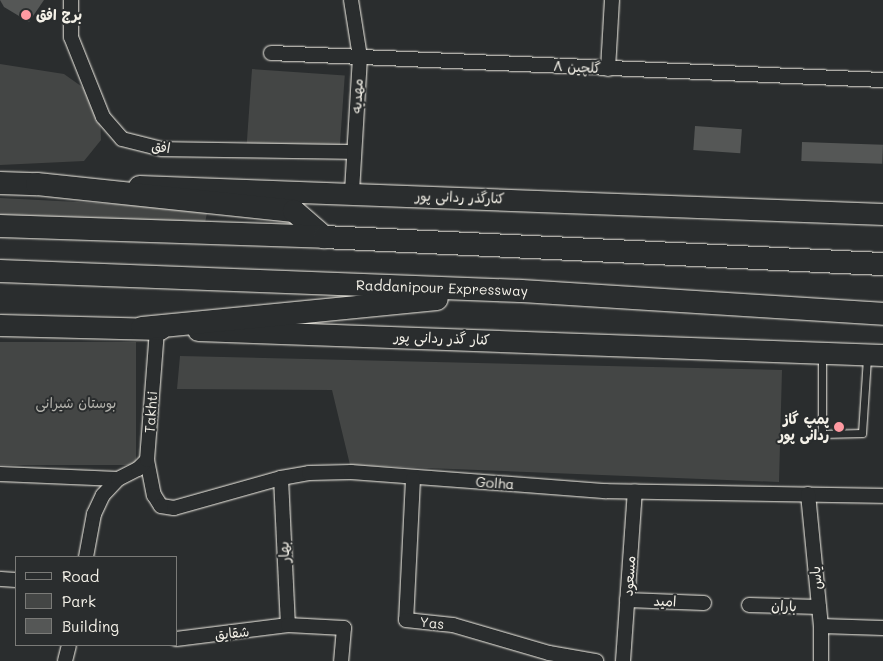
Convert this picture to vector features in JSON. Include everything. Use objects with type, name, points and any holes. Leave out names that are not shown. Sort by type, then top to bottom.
[{"type":"highway","points":[[0,183],[37,184],[294,211],[324,237]]},
{"type":"highway","points":[[0,226],[324,237],[883,264]]},
{"type":"highway","name":"Raddanipour Expressway","points":[[0,271],[521,291],[883,314]]},
{"type":"highway","points":[[150,328],[521,291]]},
{"type":"main road","name":"کنارگذر ردانی پور","points":[[37,184],[352,193],[883,214]]},
{"type":"main road","name":"کنار گذر ردانی پور","points":[[0,325],[150,328],[875,355]]},
{"type":"street","name":"افق","points":[[71,0],[71,37],[103,117],[122,139],[162,149],[354,152]]},
{"type":"street","name":"مهدیه","points":[[351,0],[360,57],[352,193]]},
{"type":"street","points":[[608,69],[612,0]]},
{"type":"street","name":"گلچین ۸","points":[[271,53],[883,80]]},
{"type":"street","name":"Takhti","points":[[147,460],[150,328]]},
{"type":"street","points":[[86,556],[94,514],[103,495],[118,479],[138,469],[147,460]]},
{"type":"street","name":"Golha","points":[[147,460],[154,495],[161,506],[174,508],[281,478],[309,473],[351,472],[413,479],[635,491],[883,496]]},
{"type":"street","points":[[0,474],[118,479]]},
{"type":"street","name":"بهار","points":[[281,478],[288,625]]},
{"type":"street","name":"Yas","points":[[413,479],[406,620],[453,625],[549,653],[596,661]]},
{"type":"street","name":"مسعود","points":[[623,661],[635,491]]},
{"type":"street","name":"یاس","points":[[808,494],[821,626],[821,661]]},
{"type":"street","points":[[0,579],[15,580]]},
{"type":"street","name":"امید","points":[[627,600],[704,603]]},
{"type":"street","name":"باران","points":[[749,604],[819,607]]},
{"type":"street","name":"شقایق","points":[[178,639],[288,625],[344,628],[341,661]]},
{"type":"street","points":[[821,626],[883,628]]},
{"type":"street","points":[[65,661],[69,646]]},
{"type":"lane","points":[[822,352],[822,434],[862,433],[875,355]]},
{"type":"green space","points":[[0,64],[64,74],[88,91],[100,113],[101,140],[84,161],[0,165]]},
{"type":"green space","points":[[252,69],[345,75],[339,155],[246,149]]},
{"type":"green space","points":[[0,198],[136,205],[207,213],[204,228],[0,224]]},
{"type":"green space","name":"بوستان شیرانی","points":[[0,342],[136,342],[136,465],[0,465]]},
{"type":"green space","points":[[180,356],[782,370],[779,482],[350,465],[332,390],[177,389]]},
{"type":"building","name":"برج افق","points":[[0,0],[44,0],[29,22],[4,7]]},
{"type":"building","points":[[695,126],[742,129],[740,153],[693,150]]},
{"type":"building","points":[[802,142],[883,145],[882,164],[801,161]]},
{"type":"place","name":"برج افق","points":[[26,15]]},
{"type":"place","name":"پمپ گاز ردانی پور","points":[[839,427]]}]
